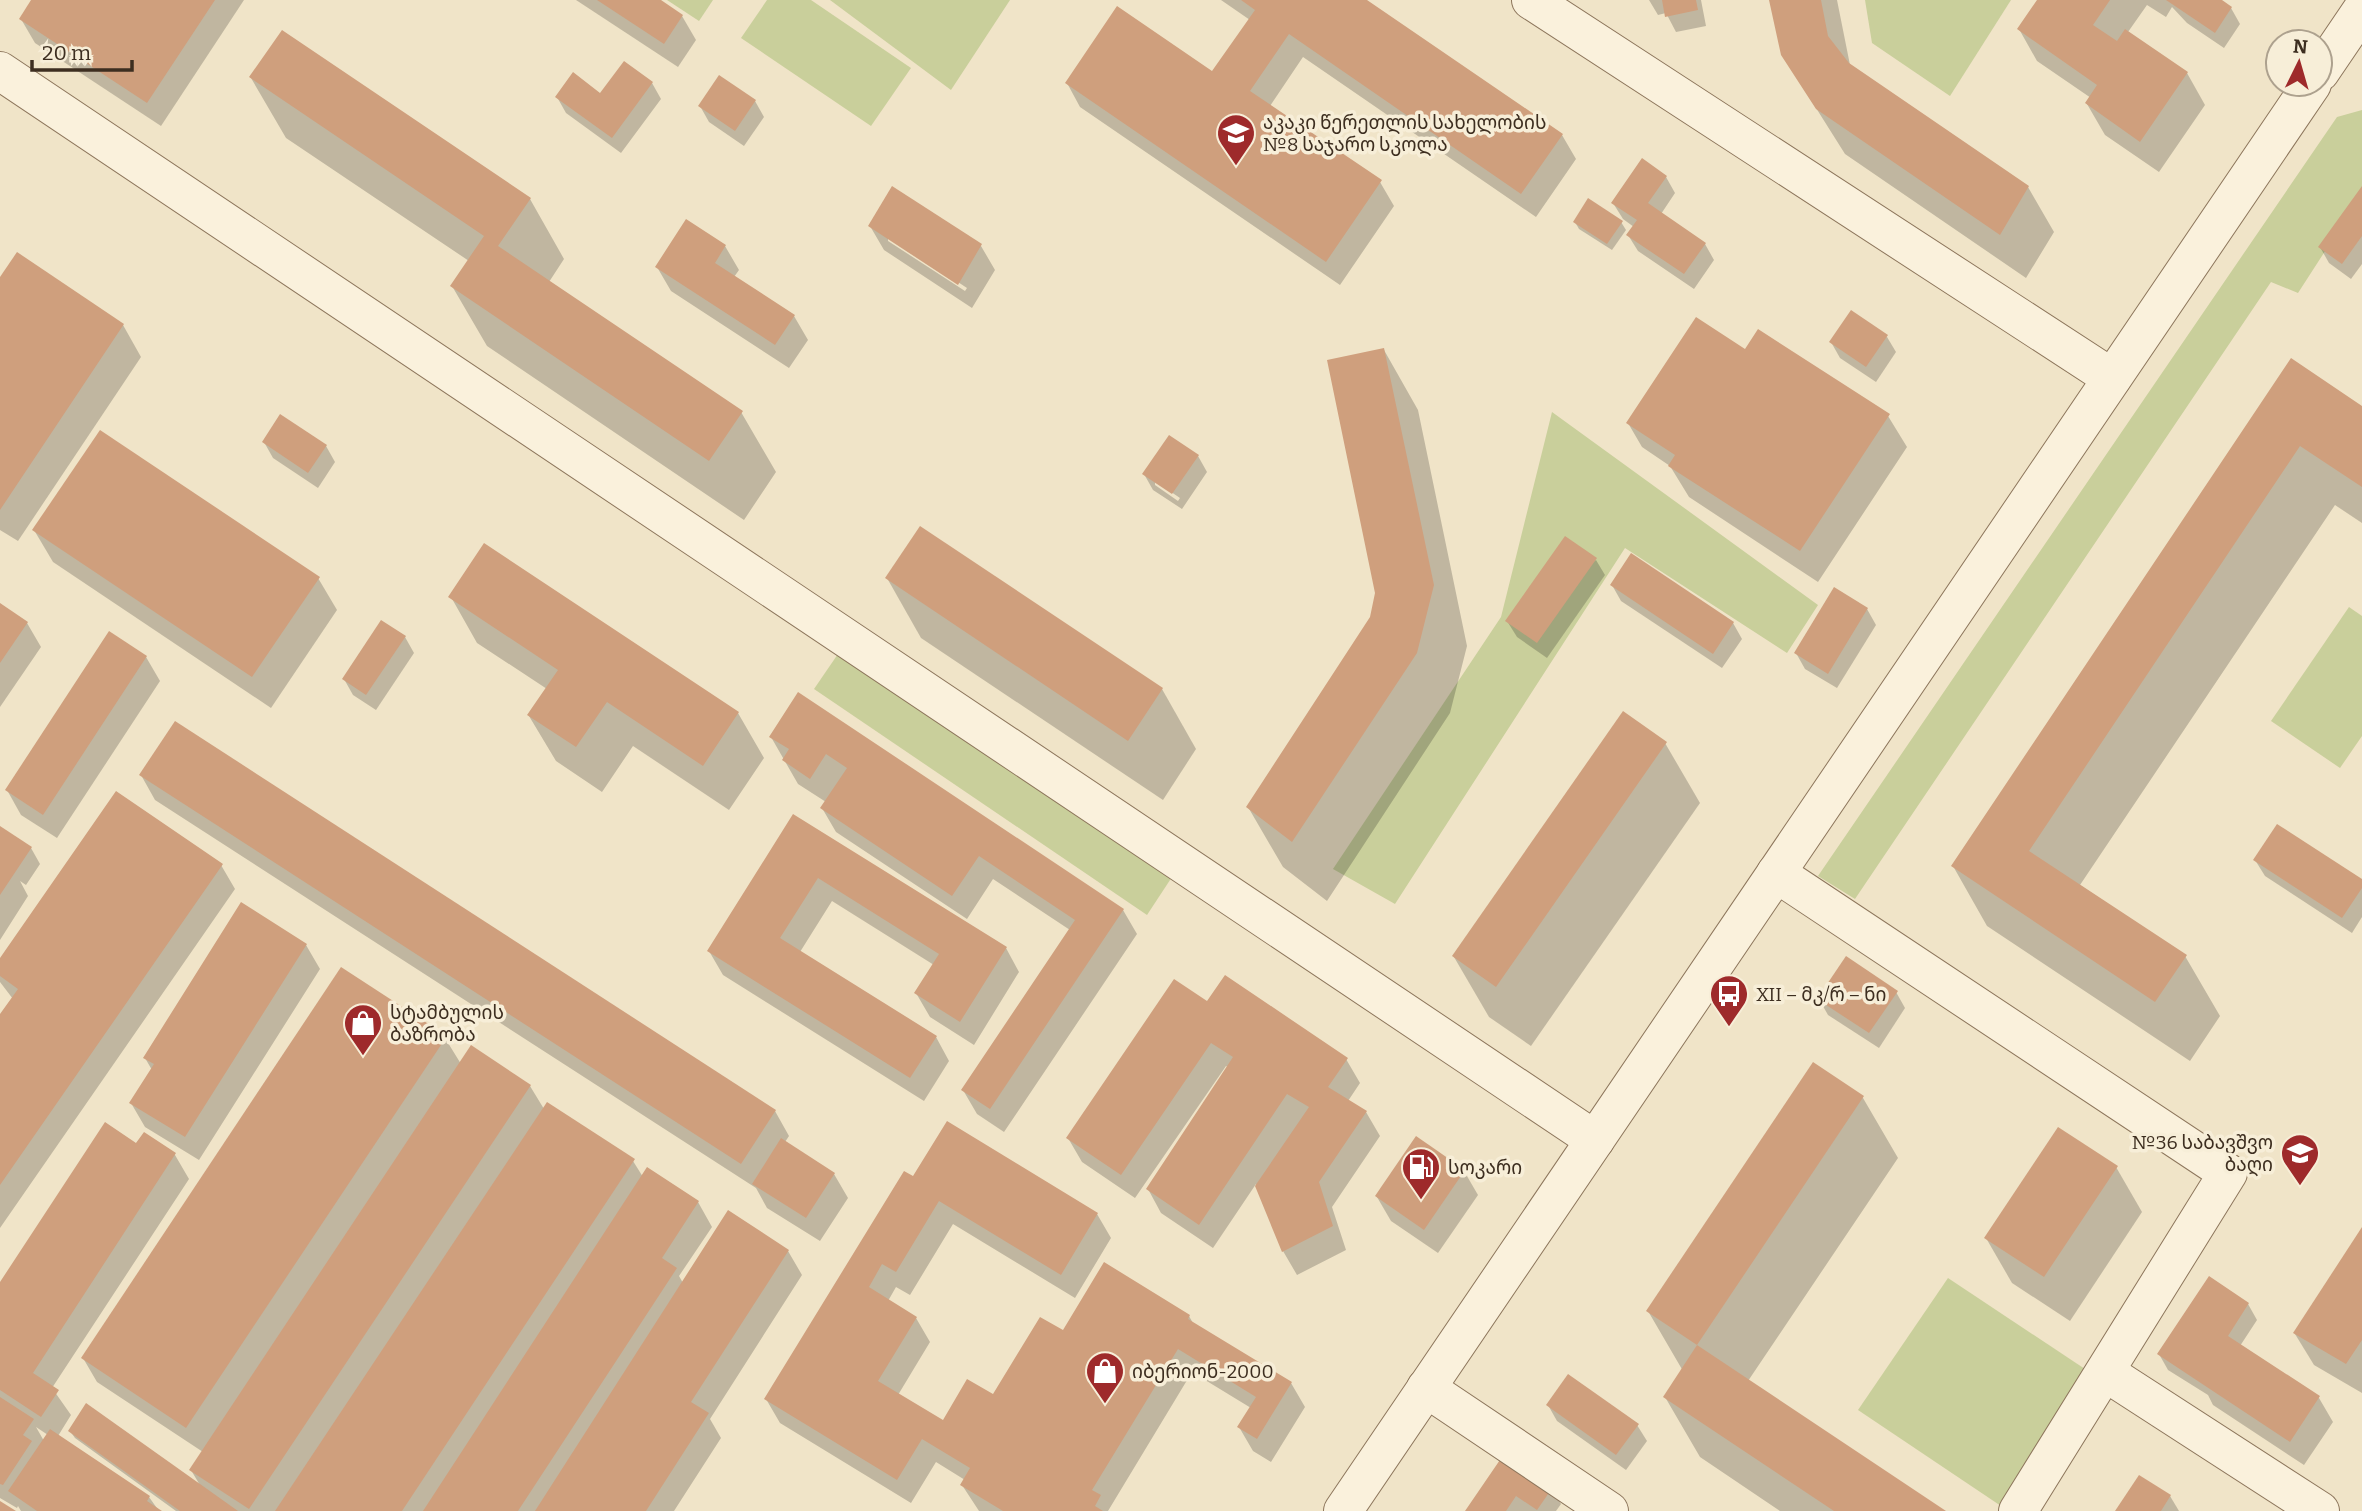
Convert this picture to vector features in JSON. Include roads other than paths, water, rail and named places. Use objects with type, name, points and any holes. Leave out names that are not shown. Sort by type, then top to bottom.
[{"type":"street","points":[[1531,0],[2112,378]]},
{"type":"street","points":[[2334,51],[2362,10]]},
{"type":"street","points":[[0,71],[1595,1140]]},
{"type":"street","points":[[1343,1511],[2302,98]]},
{"type":"street","points":[[1776,873],[2228,1173],[2018,1511]]},
{"type":"street","points":[[2105,1372],[2319,1511]]},
{"type":"street","points":[[1426,1388],[1609,1511]]},
{"type":"place","name":"აკაკი წერეთლის სახელობის №8 საჯარო სკოლა","points":[[1236,167]]},
{"type":"place","name":"XII – მკ/რ – ნი","points":[[1729,1028]]},
{"type":"place","name":"სტამბულის ბაზრობა","points":[[363,1057]]},
{"type":"place","name":"№36 საბავშვო ბაღი","points":[[2300,1187]]},
{"type":"place","name":"სოკარი","points":[[1421,1201]]},
{"type":"place","name":"იბერიონ-2000","points":[[1105,1405]]}]
